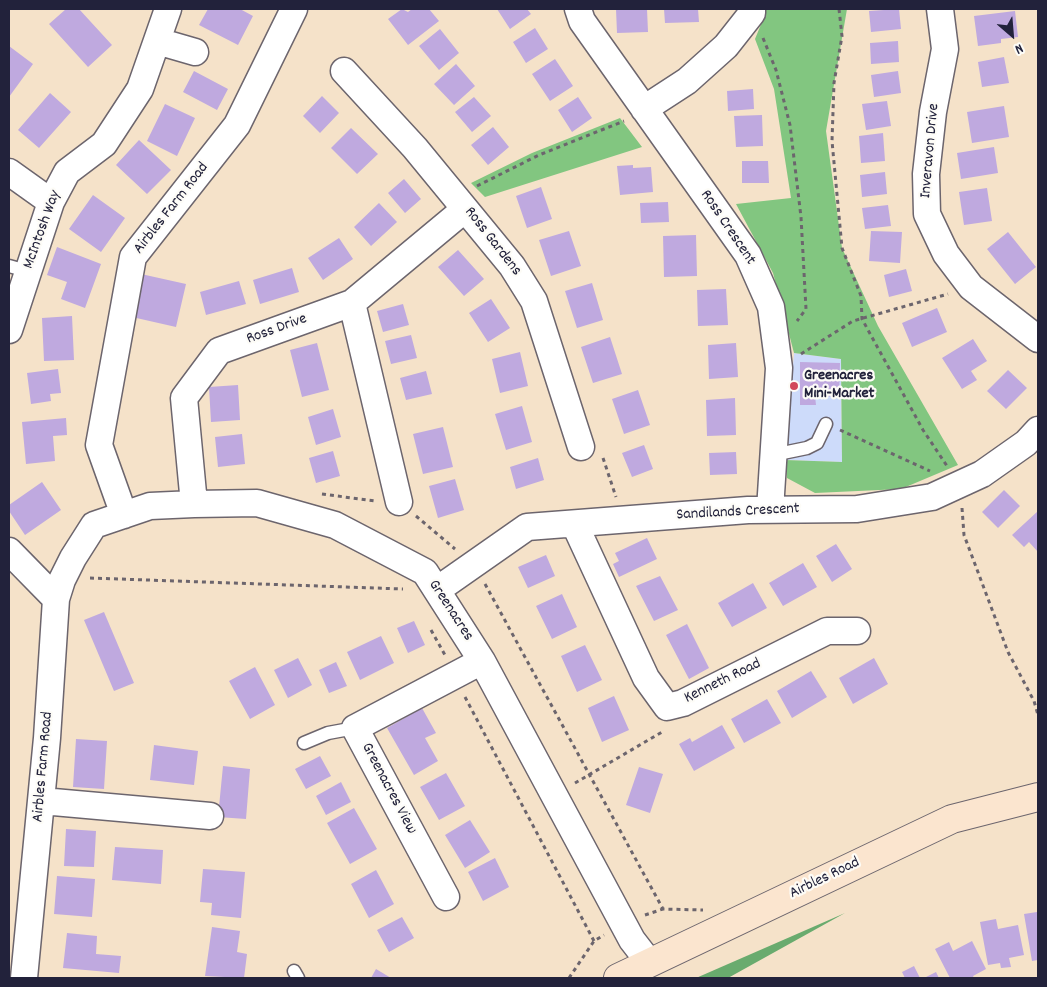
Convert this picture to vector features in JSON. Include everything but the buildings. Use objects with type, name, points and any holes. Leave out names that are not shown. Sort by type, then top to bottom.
[{"type":"main road","name":"Airbles Road","points":[[618,978],[952,819],[1038,797]]},
{"type":"street","name":"McIntosh Way","points":[[9,330],[18,269],[51,202],[66,172],[104,144],[140,89],[168,9]]},
{"type":"street","name":"Airbles Farm Road","points":[[124,514],[99,446],[133,258],[237,125],[294,9]]},
{"type":"street","name":"Ross Crescent","points":[[578,9],[582,21],[748,255],[772,307],[778,356],[770,510]]},
{"type":"street","name":"Inveravon Drive","points":[[940,9],[945,49],[933,112],[926,174],[927,214],[946,254],[971,287],[1016,324],[1038,339]]},
{"type":"street","points":[[644,109],[687,81],[726,46],[752,11]]},
{"type":"street","points":[[156,42],[195,52]]},
{"type":"street","name":"Ross Gardens","points":[[344,71],[415,148],[512,266],[534,301],[581,447]]},
{"type":"street","points":[[9,172],[51,202]]},
{"type":"street","name":"Ross Drive","points":[[194,504],[184,398],[219,351],[352,303],[461,203]]},
{"type":"street","points":[[352,303],[399,502]]},
{"type":"street","name":"Sandilands Crescent","points":[[437,590],[527,527],[770,510],[857,509],[932,497],[982,474],[1034,443]]},
{"type":"street","name":"Greenacres","points":[[64,579],[94,525],[150,506],[194,504],[257,503],[334,525],[425,572],[482,661],[632,940],[649,962]]},
{"type":"street","name":"Kenneth Road","points":[[575,525],[646,678],[667,707],[683,703],[827,631],[857,631]]},
{"type":"street","points":[[9,551],[64,579]]},
{"type":"street","name":"Airbles Farm Road","points":[[24,978],[64,579]]},
{"type":"street","name":"Greenacres View","points":[[446,897],[355,728],[482,661]]},
{"type":"street","points":[[42,801],[210,816]]},
{"type":"lane","points":[[773,455],[807,448],[816,443],[826,424]]},
{"type":"lane","points":[[304,743],[328,733],[355,728]]},
{"type":"path","points":[[839,9],[842,36],[834,83],[832,141],[842,248],[862,296],[862,319],[923,430],[960,485],[964,535],[1008,652],[1034,701],[1038,715]]},
{"type":"path","points":[[752,11],[776,70],[790,125],[801,217],[806,310],[778,356]]},
{"type":"path","points":[[461,203],[539,155],[614,127],[644,109]]},
{"type":"path","points":[[778,356],[853,321],[971,287]]},
{"type":"path","points":[[826,424],[960,485]]},
{"type":"path","points":[[581,447],[601,454],[623,520]]},
{"type":"path","points":[[64,579],[87,578],[437,590]]},
{"type":"path","points":[[428,624],[594,941]]},
{"type":"path","points":[[554,794],[662,732],[667,707]]},
{"type":"shaded area","points":[[794,353],[841,359],[842,462],[785,460]]},
{"type":"green space","points":[[765,9],[847,9],[826,131],[842,248],[878,326],[958,465],[901,489],[815,493],[787,478],[785,460],[842,462],[841,359],[794,353],[773,273],[736,204],[791,198],[774,89],[755,39],[764,17]]},
{"type":"green space","points":[[620,118],[642,147],[485,197],[471,183],[532,153]]},
{"type":"green space","points":[[845,913],[728,978],[696,978]]},
{"type":"place","name":"Greenacres Mini-Market","points":[[794,386]]}]
